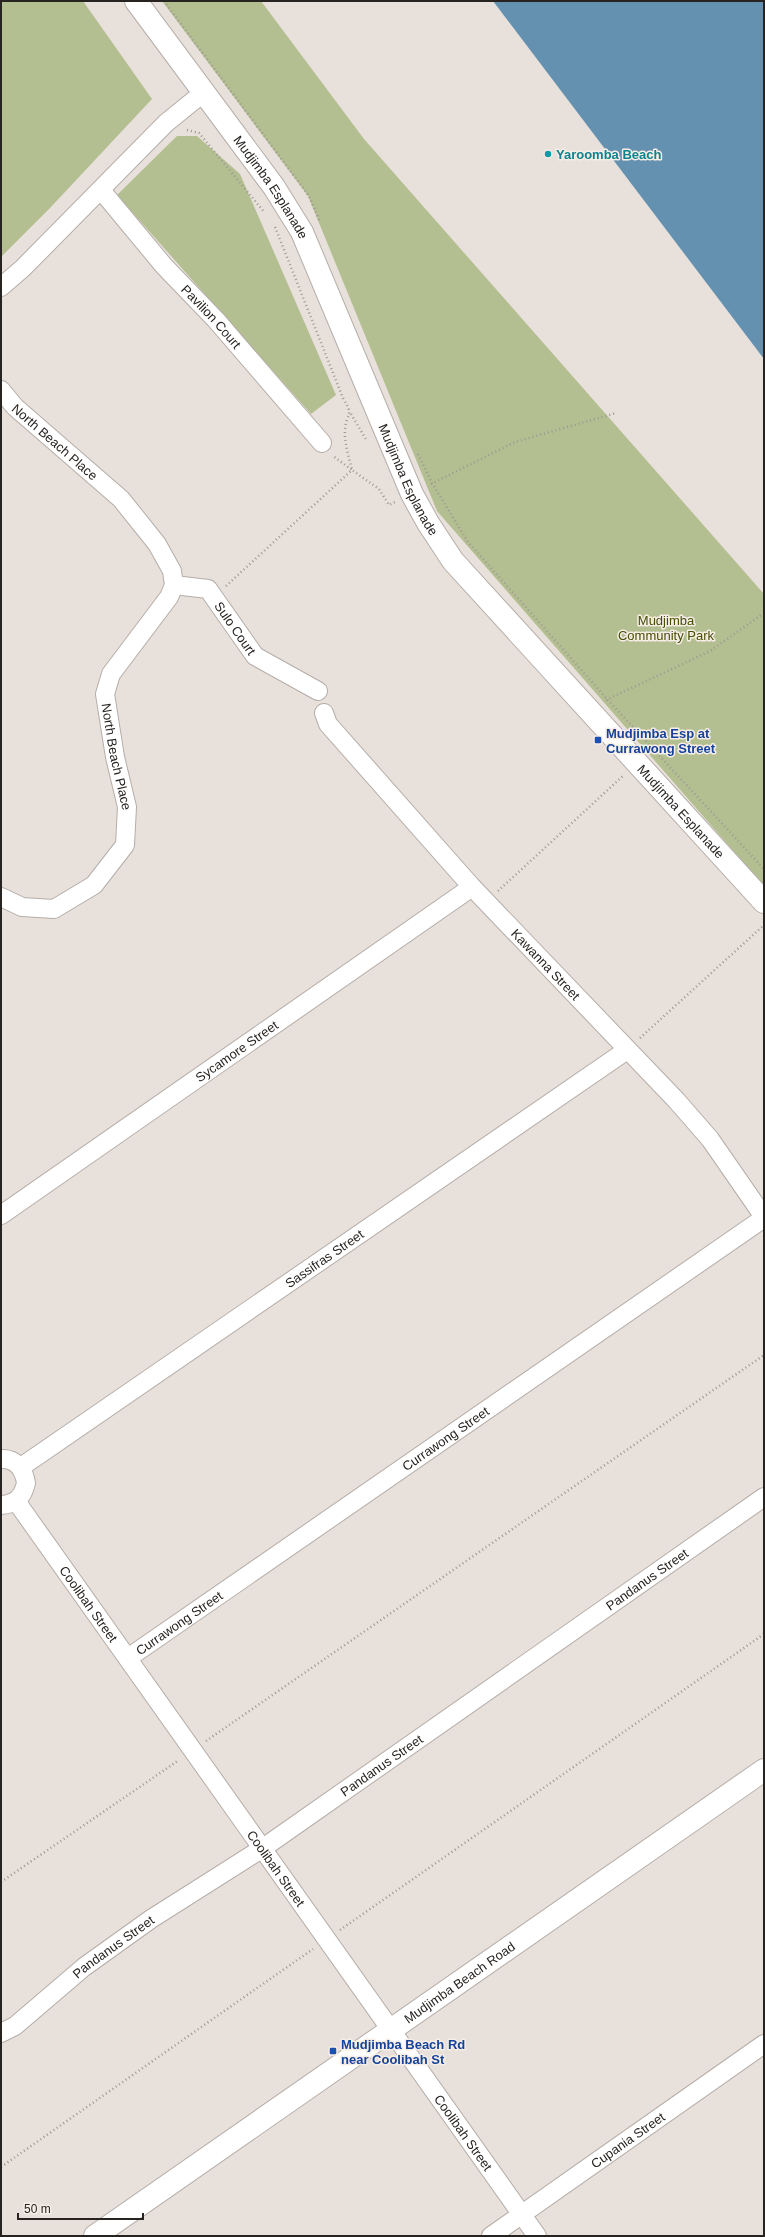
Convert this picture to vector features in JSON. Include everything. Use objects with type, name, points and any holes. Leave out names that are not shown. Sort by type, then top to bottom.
[{"type":"street","name":"Mudjimba Esplanade","points":[[136,1],[274,187],[302,232],[314,256],[405,497],[428,523],[453,561],[600,705],[638,762],[764,902]]},
{"type":"street","points":[[1,287],[101,190],[166,123],[203,93]]},
{"type":"street","name":"Pavilion Court","points":[[101,190],[164,266],[216,320],[322,443]]},
{"type":"street","name":"North Beach Place","points":[[1,390],[15,407],[121,499],[157,544],[172,571],[174,585],[169,598],[111,674],[105,694],[115,757],[127,807],[125,844],[94,886],[54,909],[22,907],[1,897]]},
{"type":"street","name":"Sulo Court","points":[[174,585],[208,589],[255,656],[318,690]]},
{"type":"street","name":"Kawanna Street","points":[[324,713],[328,724],[472,887],[676,1100],[710,1139],[764,1218]]},
{"type":"street","name":"Sycamore Street","points":[[1,1215],[472,887]]},
{"type":"street","name":"Sassifras Street","points":[[21,1467],[627,1050]]},
{"type":"street","name":"Currawong Street","points":[[128,1658],[764,1218]]},
{"type":"street","points":[[1,1459],[13,1461],[21,1467],[26,1483],[24,1491],[9,1503]]},
{"type":"street","name":"Pandanus Street","points":[[1,2034],[15,2026],[84,1967],[145,1923],[263,1848],[764,1497]]},
{"type":"street","name":"Coolibah Street","points":[[9,1503],[128,1658],[537,2236]]},
{"type":"street","name":"Mudjimba Beach Road","points":[[95,2236],[764,1770]]},
{"type":"street","name":"Cupania Street","points":[[491,2236],[764,2044]]},
{"type":"path","points":[[164,1],[309,196],[321,224]]},
{"type":"path","points":[[181,131],[188,129],[199,133],[269,218]]},
{"type":"path","points":[[274,224],[343,398],[351,414],[345,428],[346,444],[352,470]]},
{"type":"path","points":[[322,443],[337,460],[379,489],[389,505],[515,442],[616,413]]},
{"type":"path","points":[[415,448],[432,484],[468,542],[600,705],[764,869]]},
{"type":"path","points":[[223,590],[352,470]]},
{"type":"path","points":[[600,705],[710,651],[764,613]]},
{"type":"path","points":[[486,902],[638,762]]},
{"type":"path","points":[[627,1050],[764,925]]},
{"type":"path","points":[[1,1882],[764,1355]]},
{"type":"path","points":[[1,2167],[764,1634]]},
{"type":"green space","points":[[1,1],[83,1],[152,99],[50,208],[1,257]]},
{"type":"green space","name":"Mudjimba Community Park","points":[[162,1],[261,1],[364,139],[764,594],[764,886],[437,511],[308,196]]},
{"type":"green space","points":[[177,136],[197,136],[240,174],[336,395],[311,414],[117,195]]},
{"type":"water","points":[[493,1],[764,1],[764,359]]},
{"type":"place","name":"Yaroomba Beach","points":[[548,154]]},
{"type":"place","name":"Mudjimba Esp at Currawong Street","points":[[598,740]]},
{"type":"place","name":"Mudjimba Beach Rd near Coolibah St","points":[[333,2051]]}]
